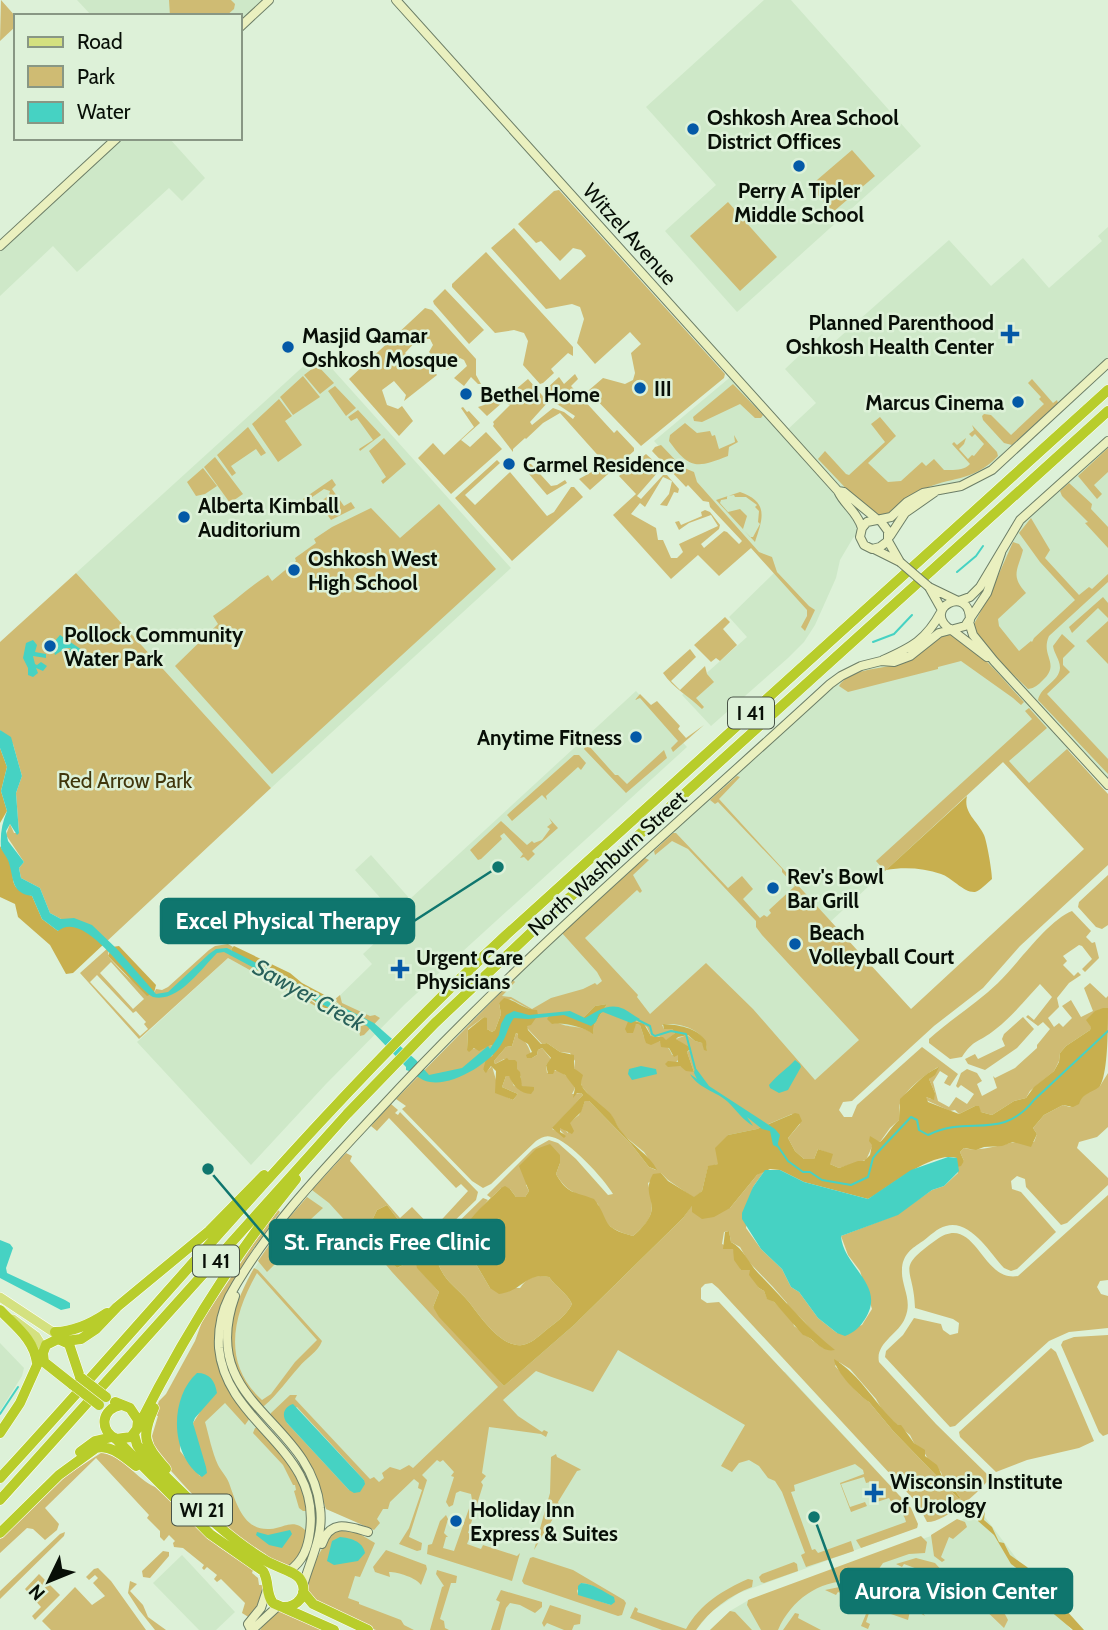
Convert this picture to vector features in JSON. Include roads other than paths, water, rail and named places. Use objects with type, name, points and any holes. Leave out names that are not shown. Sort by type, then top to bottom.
[{"type":"highway","name":"I 41","points":[[0,1478],[281,1164],[397,1039],[504,937],[1108,390]]},
{"type":"highway","name":"I 41","points":[[0,1500],[347,1114],[408,1050],[537,927],[1108,411]]},
{"type":"highway","points":[[59,1475],[62,1468],[91,1443],[114,1438],[126,1439],[136,1431],[197,1320],[258,1227],[345,1125],[347,1114]]},
{"type":"highway","points":[[0,1433],[20,1403],[43,1351],[53,1340],[78,1340],[86,1337],[113,1310],[209,1231],[269,1170],[281,1164]]},
{"type":"highway","points":[[0,1310],[29,1340],[37,1364]]},
{"type":"highway","points":[[61,1338],[73,1350],[77,1381]]},
{"type":"highway","points":[[43,1351],[47,1366],[77,1381],[102,1401],[130,1408],[137,1415],[136,1431]]},
{"type":"highway","points":[[56,1371],[65,1369],[73,1359]]},
{"type":"highway","points":[[166,1373],[145,1438],[178,1486]]},
{"type":"highway","points":[[102,1401],[104,1426],[114,1438]]},
{"type":"highway","points":[[105,1417],[109,1410],[121,1405]]},
{"type":"highway","name":"WI 21","points":[[136,1431],[139,1449],[236,1541],[266,1562],[287,1571]]},
{"type":"highway","name":"WI 21","points":[[114,1438],[219,1542],[260,1569],[265,1574],[267,1587]]},
{"type":"highway","points":[[0,1533],[59,1475],[96,1448],[103,1446],[112,1449],[161,1486]]},
{"type":"highway","points":[[334,1630],[280,1607],[270,1599],[267,1587],[274,1575],[287,1571],[299,1577],[309,1601],[368,1630]]},
{"type":"highway","points":[[280,1607],[293,1606],[298,1602],[303,1589]]},
{"type":"main road","points":[[0,1297],[61,1338]]},
{"type":"main road","points":[[0,1310],[36,1335],[43,1351]]},
{"type":"street","points":[[242,25],[270,0]]},
{"type":"street","name":"Witzel Avenue","points":[[396,0],[838,491],[857,514],[862,528]]},
{"type":"street","points":[[0,246],[115,140]]},
{"type":"street","points":[[1108,363],[1000,464],[971,482],[919,495],[891,517],[867,522],[862,528],[862,541],[900,562],[929,587],[968,608],[973,635],[994,662],[1108,785]]},
{"type":"street","points":[[942,611],[950,602],[974,594],[1020,520],[1108,441]]},
{"type":"street","name":"Witzel Avenue","points":[[838,491],[844,492],[879,520]]},
{"type":"street","points":[[873,549],[888,540],[905,513],[935,492]]},
{"type":"street","points":[[879,520],[886,526],[888,540],[900,562]]},
{"type":"street","points":[[952,631],[963,628],[987,593],[1001,553]]},
{"type":"street","points":[[929,587],[942,611],[942,622],[994,662]]},
{"type":"street","name":"North Washburn Street","points":[[316,1518],[298,1470],[239,1401],[230,1388],[222,1366],[220,1321],[229,1298],[264,1241],[285,1213],[411,1075],[564,925],[830,684],[848,672],[881,661],[919,642],[942,611]]},
{"type":"street","name":"North Washburn Street","points":[[881,661],[894,662],[910,656],[937,634],[952,631]]},
{"type":"street","points":[[303,1589],[319,1536],[316,1518]]},
{"type":"street","points":[[287,1571],[303,1558],[316,1518]]},
{"type":"street","points":[[311,1564],[318,1556],[325,1536],[331,1529],[345,1526],[368,1532]]},
{"type":"street","points":[[250,1628],[261,1608],[267,1587]]},
{"type":"street","points":[[250,1628],[280,1607]]},
{"type":"water","points":[[60,635],[82,650],[73,664],[64,659],[71,648],[55,655],[54,642]]},
{"type":"water","points":[[33,640],[37,645],[35,652],[46,654],[46,658],[33,656],[35,664],[41,662],[47,666],[43,671],[36,668],[38,673],[33,677],[28,675],[23,658],[26,643]]},
{"type":"water","points":[[0,730],[11,737],[22,776],[16,793],[19,833],[17,835],[10,824],[6,831],[8,841],[24,862],[19,868],[21,878],[40,888],[50,913],[61,919],[74,918],[92,925],[156,994],[168,992],[216,949],[227,948],[374,1023],[429,1075],[462,1068],[488,1046],[490,1049],[499,1035],[506,1015],[514,1011],[529,1015],[570,1011],[585,1018],[613,1006],[640,1019],[631,1023],[603,1012],[591,1026],[564,1015],[514,1018],[497,1051],[480,1065],[460,1077],[430,1082],[406,1070],[367,1026],[224,952],[217,953],[180,990],[171,995],[153,997],[94,938],[69,927],[58,931],[42,919],[32,896],[20,892],[17,888],[1,848],[7,811],[1,791],[7,767],[0,748]]},
{"type":"water","points":[[795,1060],[801,1067],[788,1090],[779,1093],[770,1088],[772,1081]]},
{"type":"water","points":[[641,1066],[656,1069],[657,1074],[632,1080],[628,1074],[629,1069]]},
{"type":"water","points":[[695,1067],[709,1086],[775,1129],[780,1135],[777,1147],[773,1145],[770,1131],[762,1129],[747,1117],[753,1126],[749,1124],[728,1102],[694,1079],[690,1074],[697,1079]]},
{"type":"water","points":[[948,1157],[957,1158],[959,1171],[944,1186],[932,1190],[898,1215],[841,1236],[849,1257],[868,1286],[871,1296],[865,1319],[857,1329],[845,1336],[818,1318],[799,1292],[791,1287],[782,1269],[761,1249],[742,1219],[753,1187],[765,1170],[780,1170],[804,1182],[868,1199],[911,1170]]},
{"type":"water","points":[[0,1240],[13,1248],[6,1268],[7,1273],[65,1300],[70,1303],[70,1308],[61,1310],[0,1278]]},
{"type":"water","points":[[197,1373],[211,1378],[217,1393],[193,1423],[207,1473],[202,1477],[191,1468],[184,1455],[177,1426],[181,1397]]},
{"type":"water","points":[[293,1404],[364,1480],[365,1484],[360,1492],[349,1490],[287,1423],[284,1412]]},
{"type":"water","points":[[290,1530],[292,1534],[282,1548],[269,1545],[256,1535],[257,1532],[268,1535]]},
{"type":"water","points":[[340,1537],[352,1539],[362,1546],[365,1553],[358,1561],[334,1565],[327,1561],[332,1541]]},
{"type":"water","points":[[581,1583],[594,1586],[614,1597],[615,1602],[611,1605],[578,1595],[578,1586]]},
{"type":"waterway","points":[[957,572],[976,556],[983,546]]},
{"type":"waterway","points":[[873,642],[894,634],[912,615]]},
{"type":"waterway","name":"Sawyer Creek","points":[[638,1020],[650,1026],[655,1036],[671,1031],[686,1034],[695,1068]]},
{"type":"waterway","name":"Sawyer Creek","points":[[777,1145],[788,1161],[803,1172],[810,1172],[822,1180],[851,1185],[868,1177],[873,1158],[911,1117],[917,1120],[919,1130],[928,1135],[943,1129],[997,1124],[1009,1120],[1022,1113],[1108,1031]]},
{"type":"waterway","points":[[0,1414],[18,1387]]},
{"type":"place","name":"Oshkosh Area School District Offices","points":[[693,129]]},
{"type":"place","name":"Perry A Tipler Middle School","points":[[799,166]]},
{"type":"place","name":"Planned Parenthood Oshkosh Health Center","points":[[1010,334]]},
{"type":"place","name":"Masjid Qamar Oshkosh Mosque","points":[[288,347]]},
{"type":"place","name":"III","points":[[640,388]]},
{"type":"place","name":"Bethel Home","points":[[466,394]]},
{"type":"place","name":"Marcus Cinema","points":[[1018,402]]},
{"type":"place","name":"Carmel Residence","points":[[509,464]]},
{"type":"place","name":"Alberta Kimball Auditorium","points":[[184,517]]},
{"type":"place","name":"Oshkosh West High School","points":[[294,570]]},
{"type":"place","name":"Pollock Community Water Park","points":[[50,646]]},
{"type":"place","name":"Anytime Fitness","points":[[636,737]]},
{"type":"place","name":"Excel Physical Therapy","points":[[498,867]]},
{"type":"place","name":"Rev's Bowl Bar Grill","points":[[773,888]]},
{"type":"place","name":"Beach Volleyball Court","points":[[795,944]]},
{"type":"place","name":"Urgent Care Physicians","points":[[400,969]]},
{"type":"place","name":"St. Francis Free Clinic","points":[[208,1169]]},
{"type":"place","name":"Wisconsin Institute of Urology","points":[[874,1493]]},
{"type":"place","name":"Aurora Vision Center","points":[[814,1517]]},
{"type":"place","name":"Holiday Inn Express & Suites","points":[[456,1521]]},
{"type":"park label","name":"Red Arrow Park","points":[[125,780]]}]
